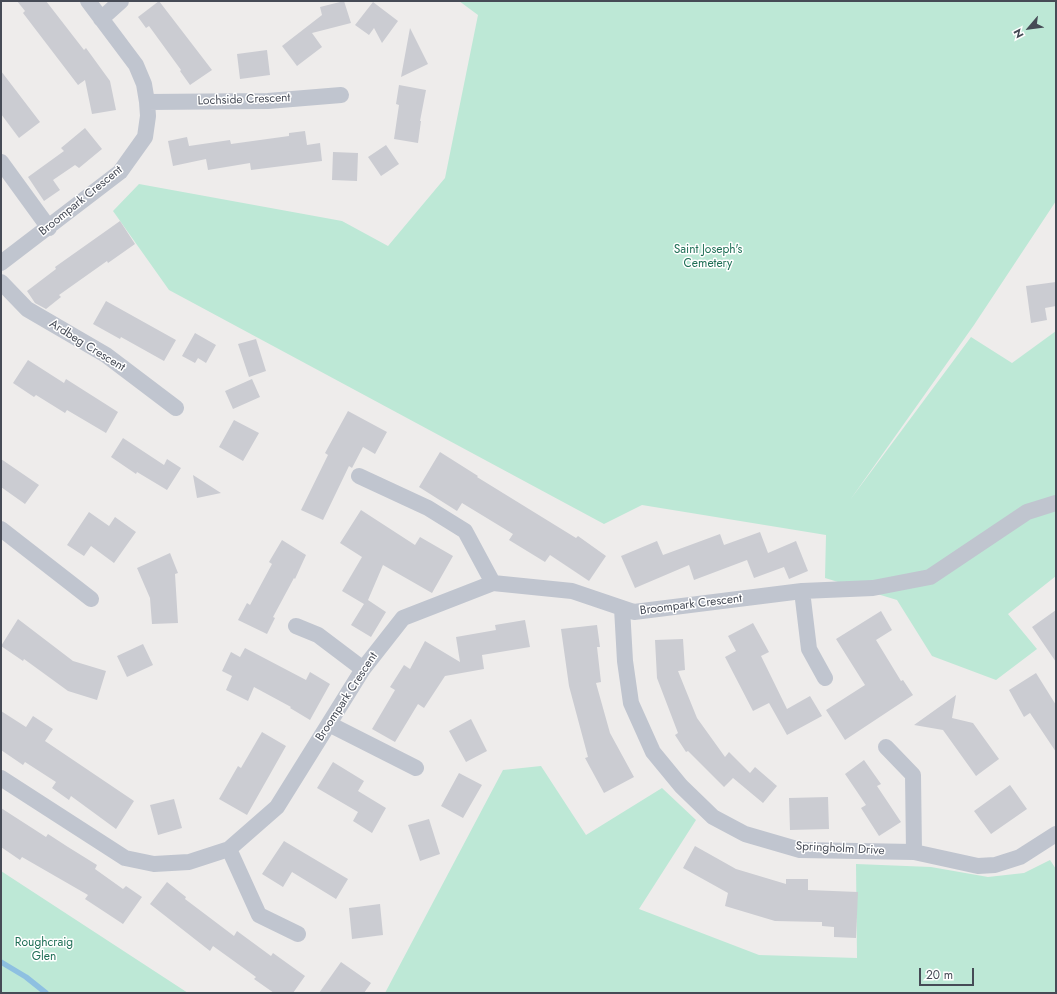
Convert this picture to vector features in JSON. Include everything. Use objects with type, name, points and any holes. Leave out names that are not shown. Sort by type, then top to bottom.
[{"type":"street","name":"Broompark Crescent","points":[[1,263],[49,228],[120,172],[145,137],[148,116],[144,84],[136,65],[88,1]]},
{"type":"street","points":[[101,19],[121,1]]},
{"type":"street","name":"Lochside Crescent","points":[[147,102],[268,101],[342,95]]},
{"type":"street","points":[[1,162],[49,228]]},
{"type":"street","name":"Ardbeg Crescent","points":[[1,282],[27,308],[106,355],[176,408]]},
{"type":"street","points":[[359,476],[428,508],[465,531],[493,583]]},
{"type":"street","name":"Broompark Crescent","points":[[1,778],[125,858],[154,864],[189,862],[228,849],[277,807],[363,669],[403,618],[493,583],[572,591],[634,612],[802,590],[873,588],[930,577],[1027,512],[1056,503]]},
{"type":"street","points":[[1,529],[91,599]]},
{"type":"street","points":[[802,590],[809,649],[825,678]]},
{"type":"street","name":"Springholm Drive","points":[[622,608],[625,660],[631,703],[653,752],[681,786],[713,817],[745,834],[800,850],[914,852],[978,866],[994,865],[1020,857],[1056,834]]},
{"type":"street","points":[[296,626],[318,635],[363,669]]},
{"type":"street","points":[[329,724],[416,768]]},
{"type":"street","points":[[886,747],[913,775],[914,852]]},
{"type":"street","points":[[228,849],[259,915],[298,934]]},
{"type":"green space","name":"Saint Joseph's Cemetery","points":[[459,1],[1056,1],[1056,201],[974,325],[850,500],[971,337],[1012,363],[1056,331],[1056,576],[1008,614],[1037,649],[996,680],[932,656],[897,600],[825,578],[826,535],[642,505],[604,524],[169,290],[113,211],[139,184],[342,221],[388,246],[445,178],[478,15]]},
{"type":"green space","points":[[541,766],[586,835],[662,788],[696,820],[639,909],[759,955],[857,958],[856,864],[931,867],[988,877],[1024,873],[1050,860],[1056,869],[1056,993],[385,993],[503,770]]},
{"type":"green space","name":"Roughcraig Glen","points":[[1,871],[188,993],[1,993]]},
{"type":"building","points":[[17,1],[46,1],[84,50],[86,48],[110,81],[116,110],[92,114],[85,80],[78,85],[23,13],[25,11]]},
{"type":"building","points":[[159,1],[212,70],[190,85],[149,26],[146,28],[138,17]]},
{"type":"building","points":[[344,1],[351,23],[312,33],[322,47],[297,66],[282,46],[322,15],[320,7]]},
{"type":"building","points":[[373,2],[398,21],[382,43],[374,28],[369,35],[355,25]]},
{"type":"building","points":[[410,28],[428,64],[401,77]]},
{"type":"building","points":[[267,50],[270,75],[240,79],[237,54]]},
{"type":"building","points":[[1,71],[40,122],[19,138],[1,114]]},
{"type":"building","points":[[399,85],[426,90],[420,121],[418,143],[394,139],[399,105],[396,104]]},
{"type":"building","points":[[85,128],[102,149],[79,168],[75,165],[53,180],[60,190],[44,201],[28,177],[64,151],[61,148]]},
{"type":"building","points":[[305,131],[307,145],[320,143],[322,161],[251,170],[250,163],[208,170],[206,159],[173,166],[168,141],[187,137],[189,146],[230,140],[231,144],[289,136],[289,133]]},
{"type":"building","points":[[386,145],[399,164],[381,176],[368,157]]},
{"type":"building","points":[[333,152],[358,153],[357,181],[332,180]]},
{"type":"building","points":[[120,221],[135,244],[108,263],[107,261],[59,295],[61,297],[46,309],[35,303],[27,291],[56,269],[55,267]]},
{"type":"building","points":[[1056,282],[1056,306],[1045,308],[1047,320],[1031,323],[1026,286]]},
{"type":"building","points":[[106,301],[176,340],[164,361],[121,337],[120,339],[93,324]]},
{"type":"building","points":[[195,333],[216,345],[206,363],[198,358],[195,363],[182,356]]},
{"type":"building","points":[[256,339],[266,371],[249,377],[238,344]]},
{"type":"building","points":[[28,360],[64,383],[66,379],[118,412],[106,433],[67,410],[65,413],[36,395],[34,397],[13,383]]},
{"type":"building","points":[[252,379],[260,397],[233,409],[225,391]]},
{"type":"building","points":[[348,411],[387,432],[375,454],[363,447],[352,468],[349,466],[323,520],[301,510],[328,455],[325,453]]},
{"type":"building","points":[[234,420],[259,433],[243,461],[219,447]]},
{"type":"building","points":[[123,438],[164,465],[167,459],[181,468],[167,490],[137,472],[136,474],[111,457]]},
{"type":"building","points":[[440,452],[478,476],[477,477],[576,538],[578,536],[606,556],[589,581],[550,555],[545,562],[509,540],[513,534],[462,503],[457,511],[419,487]]},
{"type":"building","points":[[1,459],[39,485],[25,504],[1,487]]},
{"type":"building","points":[[193,475],[221,493],[197,498]]},
{"type":"building","points":[[361,510],[415,545],[420,537],[453,556],[432,593],[383,565],[368,600],[386,612],[371,637],[351,625],[364,604],[342,591],[362,557],[340,543]]},
{"type":"building","points":[[89,512],[109,526],[115,517],[136,532],[114,563],[91,546],[84,556],[67,545]]},
{"type":"building","points":[[760,532],[768,553],[796,541],[808,571],[789,579],[784,567],[754,578],[747,560],[694,580],[689,565],[635,588],[621,556],[657,541],[663,555],[720,534],[724,545]]},
{"type":"building","points":[[282,540],[306,555],[295,579],[294,578],[273,617],[275,618],[267,634],[238,620],[247,603],[250,605],[272,564],[269,562]]},
{"type":"building","points":[[170,553],[178,573],[175,574],[178,623],[152,624],[150,598],[137,568]]},
{"type":"building","points":[[1056,610],[1056,662],[1032,627]]},
{"type":"building","points":[[881,611],[892,630],[876,640],[901,681],[903,680],[913,695],[845,740],[826,710],[865,685],[836,639]]},
{"type":"building","points":[[18,619],[73,661],[106,671],[97,700],[68,691],[24,659],[23,661],[1,646]]},
{"type":"building","points":[[525,620],[530,647],[482,655],[484,669],[445,676],[424,708],[418,704],[395,742],[372,729],[395,690],[390,687],[404,665],[410,669],[425,641],[460,662],[456,637],[496,630],[495,625]]},
{"type":"building","points":[[753,623],[769,652],[761,656],[787,709],[810,696],[822,716],[787,735],[769,703],[753,711],[725,657],[736,651],[728,636]]},
{"type":"building","points":[[597,625],[600,647],[597,647],[601,682],[596,683],[610,733],[634,777],[604,793],[585,758],[588,757],[569,686],[561,629]]},
{"type":"building","points":[[683,639],[685,670],[678,671],[697,718],[725,757],[729,752],[750,773],[755,767],[777,786],[763,803],[733,778],[724,787],[688,751],[686,752],[675,735],[678,733],[657,678],[655,640]]},
{"type":"building","points":[[143,644],[153,665],[127,677],[117,656]]},
{"type":"building","points":[[245,648],[306,680],[310,672],[330,684],[310,720],[290,708],[291,707],[254,687],[248,701],[226,690],[232,676],[222,671],[231,652],[240,657]]},
{"type":"building","points":[[1036,673],[1056,705],[1056,752],[1030,713],[1024,717],[1009,690]]},
{"type":"building","points":[[956,695],[952,718],[973,723],[999,759],[976,776],[943,730],[914,725]]},
{"type":"building","points":[[1,711],[26,727],[33,716],[53,729],[45,741],[134,801],[116,829],[71,796],[69,800],[52,788],[56,782],[25,762],[23,765],[1,750]]},
{"type":"building","points":[[471,719],[487,751],[466,762],[449,731]]},
{"type":"building","points":[[262,732],[286,746],[247,815],[219,799],[238,766],[241,768]]},
{"type":"building","points":[[864,760],[881,784],[877,786],[901,822],[879,836],[861,808],[866,805],[845,774]]},
{"type":"building","points":[[333,762],[364,781],[358,791],[386,808],[372,833],[353,821],[358,812],[317,788]]},
{"type":"building","points":[[459,773],[482,785],[463,818],[441,806]]},
{"type":"building","points":[[1010,785],[1027,809],[991,834],[974,811]]},
{"type":"building","points":[[828,797],[829,829],[790,830],[789,798]]},
{"type":"building","points":[[174,799],[182,828],[158,835],[150,805]]},
{"type":"building","points":[[1,808],[46,837],[48,834],[97,865],[95,869],[123,889],[126,886],[142,897],[123,924],[85,899],[88,895],[22,857],[20,860],[1,847]]},
{"type":"building","points":[[429,819],[440,854],[420,861],[408,825]]},
{"type":"building","points":[[284,841],[348,879],[336,899],[292,872],[283,887],[262,874]]},
{"type":"building","points":[[695,846],[736,869],[786,884],[786,879],[808,879],[808,890],[858,892],[856,938],[834,937],[834,927],[822,926],[822,922],[775,921],[725,906],[728,893],[683,868]]},
{"type":"building","points":[[167,882],[186,897],[185,899],[234,936],[237,931],[271,956],[273,953],[305,976],[293,993],[274,993],[254,979],[256,977],[213,946],[210,951],[150,904]]},
{"type":"building","points":[[380,904],[383,935],[352,939],[349,908]]},
{"type":"building","points":[[341,962],[371,983],[364,993],[319,993]]},
{"type":"waterway","points":[[1,962],[26,977],[46,993]]}]
